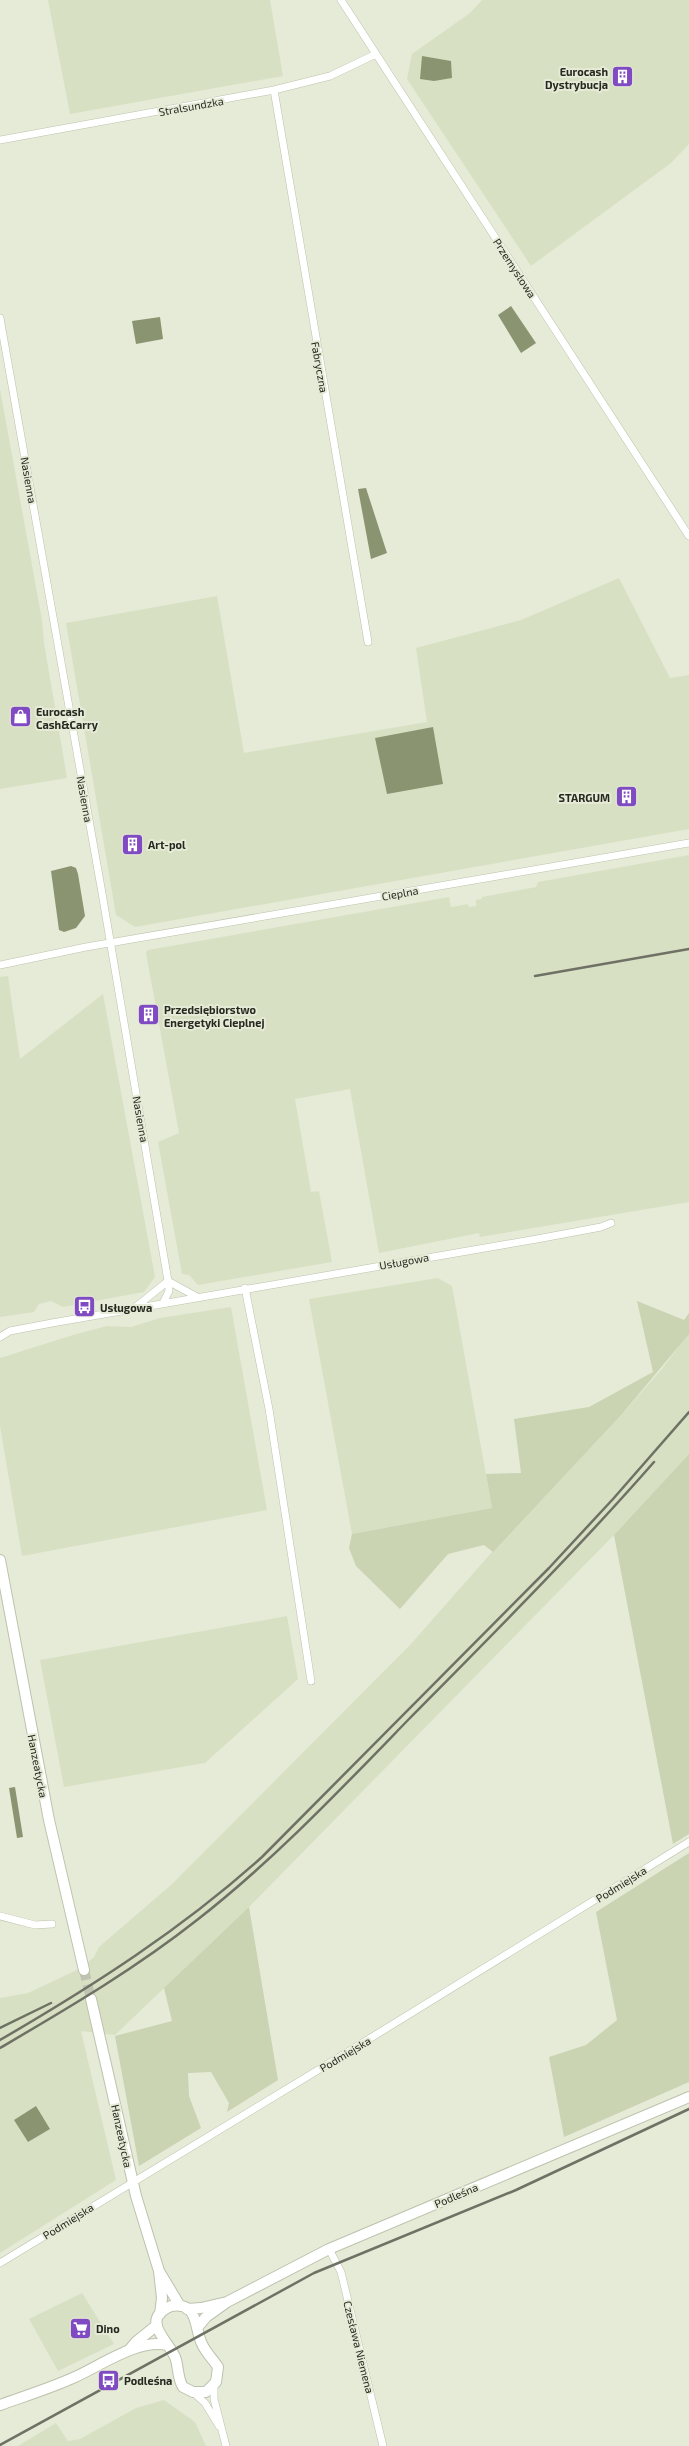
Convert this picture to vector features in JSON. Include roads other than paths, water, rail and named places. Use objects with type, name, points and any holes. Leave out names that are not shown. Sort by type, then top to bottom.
[{"type":"street","name":"Przemysłowa","points":[[340,0],[686,525],[689,536]]},
{"type":"street","name":"Stralsundzka","points":[[0,140],[274,90],[330,76],[376,54]]},
{"type":"street","name":"Fabryczna","points":[[274,90],[368,642]]},
{"type":"street","name":"Nasienna","points":[[0,318],[168,1281]]},
{"type":"street","name":"Cieplna","points":[[0,965],[110,943],[689,843]]},
{"type":"street","name":"Usługowa","points":[[0,1337],[10,1331],[132,1308],[537,1239],[601,1227],[611,1223]]},
{"type":"street","points":[[168,1281],[197,1297]]},
{"type":"street","points":[[163,1303],[169,1292],[168,1281]]},
{"type":"street","name":"Usługowa","points":[[132,1308],[151,1296],[168,1281]]},
{"type":"street","points":[[245,1288],[269,1409],[312,1681]]},
{"type":"street","name":"Usługowa","points":[[0,1329],[10,1331]]},
{"type":"street","name":"Hanzeatycka","points":[[0,1560],[46,1804],[84,1970]]},
{"type":"street","name":"Podmiejska","points":[[0,2263],[356,2047],[689,1842]]},
{"type":"street","points":[[0,1916],[35,1925],[52,1924]]},
{"type":"street","name":"Hanzeatycka","points":[[91,1999],[132,2182],[159,2271],[162,2298],[157,2325]]},
{"type":"street","name":"Podleśna","points":[[197,2328],[206,2317],[227,2302],[329,2249],[689,2097]]},
{"type":"street","name":"Czesława Niemena","points":[[329,2249],[341,2272],[383,2446]]},
{"type":"street","name":"Hanzeatycka","points":[[159,2271],[183,2307],[194,2315],[202,2344],[218,2367],[218,2377],[214,2386]]},
{"type":"street","name":"Podleśna","points":[[160,2314],[171,2306],[201,2308],[227,2302]]},
{"type":"street","points":[[157,2325],[158,2333],[175,2357],[181,2384],[205,2403],[219,2426]]},
{"type":"street","points":[[130,2349],[136,2342],[157,2325]]},
{"type":"street","points":[[0,2405],[75,2377],[130,2349],[152,2344],[167,2345]]},
{"type":"street","points":[[193,2392],[206,2392],[214,2386]]},
{"type":"street","points":[[214,2386],[214,2399],[219,2426],[226,2446]]},
{"type":"tunnel","points":[[84,1970],[91,1999]]},
{"type":"railway","points":[[535,976],[689,949]]},
{"type":"railway","points":[[0,2040],[69,1999],[136,1955],[200,1908],[262,1857],[549,1568],[613,1499],[689,1412]]},
{"type":"railway","points":[[0,2048],[76,2003],[150,1955],[197,1920],[253,1873],[332,1798],[502,1624],[564,1560],[654,1462]]},
{"type":"railway","points":[[0,2028],[51,2003]]},
{"type":"railway","points":[[0,2445],[314,2273],[516,2190],[689,2109]]},
{"type":"place","name":"Eurocash Dystrybucja","points":[[623,77]]},
{"type":"place","name":"Eurocash Cash&Carry","points":[[20,717]]},
{"type":"place","name":"STARGUM","points":[[626,797]]},
{"type":"place","name":"Art-pol","points":[[132,844]]},
{"type":"place","name":"Przedsiębiorstwo Energetyki Cieplnej","points":[[148,1015]]},
{"type":"place","name":"Usługowa","points":[[85,1307]]},
{"type":"place","name":"Dino","points":[[81,2328]]},
{"type":"place","name":"Podleśna","points":[[108,2380]]}]
